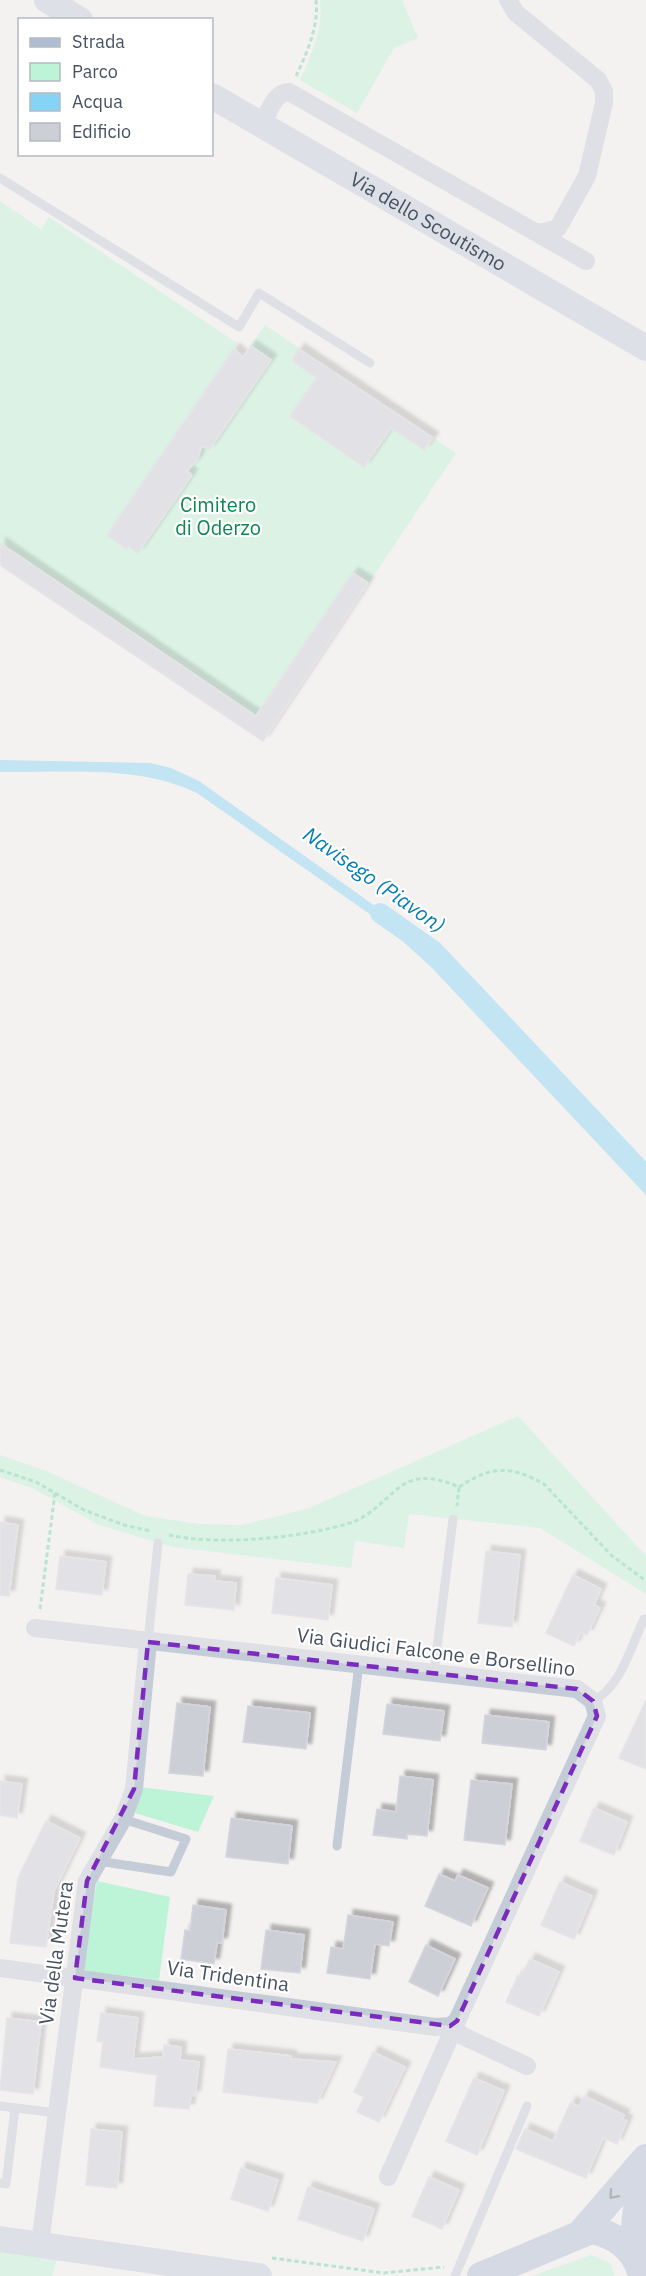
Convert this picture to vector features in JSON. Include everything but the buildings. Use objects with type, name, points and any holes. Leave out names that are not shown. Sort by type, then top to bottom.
[{"type":"main road","points":[[582,2232],[646,2158]]},
{"type":"main road","points":[[639,2268],[635,2220],[640,2191],[646,2180]]},
{"type":"main road","points":[[471,2269],[591,2230],[607,2234],[624,2243],[639,2268]]},
{"type":"street","points":[[47,0],[77,18]]},
{"type":"street","points":[[508,0],[516,13],[598,80],[604,96],[584,186],[558,228],[541,233],[531,231]]},
{"type":"street","points":[[262,125],[276,98],[283,92],[289,92],[586,261]]},
{"type":"street","name":"Via dello Scoutismo","points":[[213,97],[646,348]]},
{"type":"street","name":"Via Giudici Falcone e Borsellino","points":[[35,1628],[577,1689],[593,1701],[597,1716],[457,2021],[450,2026],[449,2039],[388,2177]]},
{"type":"street","name":"Via della Mutera","points":[[40,2244],[87,1881],[123,1819],[134,1789],[148,1642]]},
{"type":"street","name":"Via Tridentina","points":[[0,1968],[435,2027],[450,2026]]},
{"type":"street","points":[[450,2026],[463,2036],[527,2066]]},
{"type":"street","points":[[0,2239],[260,2266]]},
{"type":"lane","points":[[0,178],[239,327],[260,293],[370,363]]},
{"type":"lane","points":[[434,1672],[453,1520]]},
{"type":"lane","points":[[148,1642],[158,1543]]},
{"type":"lane","points":[[593,1701],[602,1696],[614,1682],[644,1619],[646,1620]]},
{"type":"lane","points":[[337,1846],[360,1664]]},
{"type":"lane","points":[[98,1861],[171,1872],[186,1839],[123,1819]]},
{"type":"lane","points":[[0,2106],[57,2113]]},
{"type":"lane","points":[[455,2276],[471,2269],[527,2106]]},
{"type":"lane","points":[[0,2183],[6,2184],[15,2108]]},
{"type":"path","points":[[289,92],[308,50],[318,11],[316,0]]},
{"type":"path","points":[[0,1470],[36,1482],[84,1510],[124,1525],[156,1532]]},
{"type":"path","points":[[166,1534],[247,1540],[300,1534],[353,1522],[411,1482],[433,1479],[459,1487],[490,1470],[513,1471],[544,1484],[611,1555],[646,1581]]},
{"type":"path","points":[[453,1520],[459,1487]]},
{"type":"path","points":[[40,1609],[55,1493]]},
{"type":"path","points":[[260,2266],[402,2273],[444,2267],[471,2269]]},
{"type":"path","points":[[363,2276],[364,2271]]},
{"type":"highlighted area","points":[[148,1642],[577,1689],[593,1701],[597,1716],[457,2021],[450,2026],[75,1978],[87,1881],[134,1789]]},
{"type":"green space","points":[[320,0],[402,0],[418,38],[394,48],[357,113],[300,80],[318,31]]},
{"type":"green space","name":"Cimitero di Oderzo","points":[[0,201],[41,229],[49,217],[237,343],[234,349],[244,356],[265,325],[456,453],[263,741],[0,565]]},
{"type":"green space","points":[[518,1416],[646,1556],[646,1594],[540,1528],[409,1514],[404,1548],[355,1541],[351,1568],[173,1547],[99,1525],[34,1489],[0,1477],[0,1455],[46,1471],[145,1516],[199,1524],[242,1525],[307,1509]]},
{"type":"green space","points":[[140,1787],[214,1796],[198,1832],[135,1813]]},
{"type":"green space","points":[[97,1881],[170,1897],[159,1980],[87,1971],[82,1966]]},
{"type":"green space","points":[[0,2252],[57,2260],[52,2276],[0,2276]]},
{"type":"green space","points":[[591,2255],[610,2263],[615,2276],[532,2276]]},
{"type":"water","points":[[0,760],[150,763],[171,768],[199,781],[382,911],[457,979],[646,1180],[646,1195],[432,968],[384,924],[197,793],[174,784],[125,774],[75,771],[0,772]]},
{"type":"waterway","name":"Navisego (Piavon)","points":[[380,913],[434,951],[646,1176]]}]
